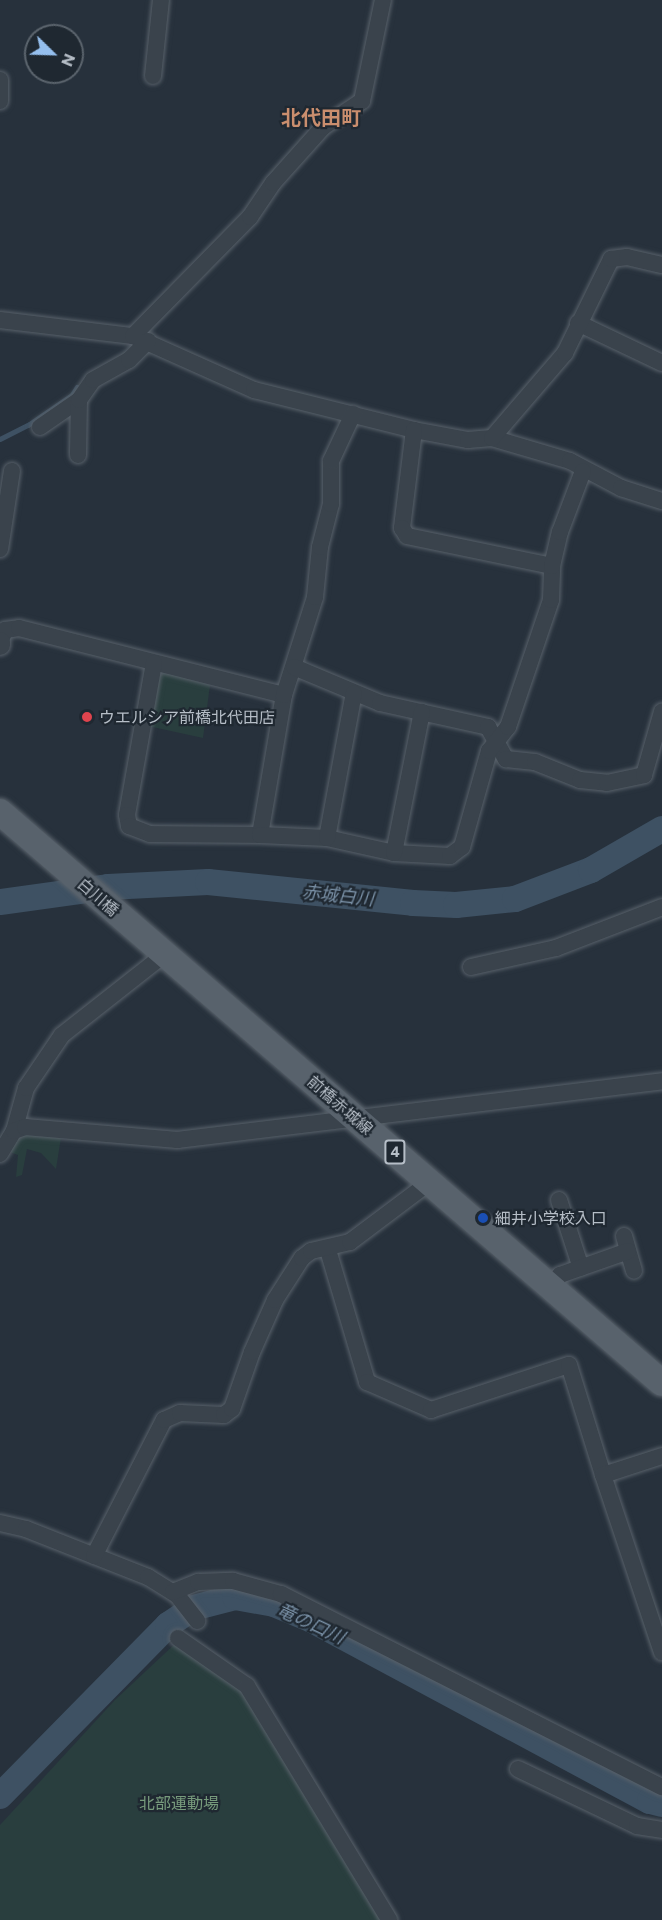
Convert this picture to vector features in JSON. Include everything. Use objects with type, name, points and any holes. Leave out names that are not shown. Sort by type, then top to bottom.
[{"type":"main road","name":"白川橋","points":[[0,812],[127,922]]},
{"type":"main road","name":"前橋赤城線","points":[[127,922],[662,1383]]},
{"type":"street","points":[[153,76],[161,0]]},
{"type":"street","points":[[40,427],[79,400],[93,380],[129,360],[140,338],[250,217],[273,183],[323,127],[362,101],[384,0]]},
{"type":"street","points":[[0,80],[0,101]]},
{"type":"street","points":[[492,438],[558,362],[611,259],[627,257],[662,265]]},
{"type":"street","points":[[0,320],[140,338],[254,390],[414,430],[468,441],[492,438],[570,461],[583,471],[621,488],[662,501]]},
{"type":"street","points":[[578,323],[662,363]]},
{"type":"street","points":[[78,455],[79,400]]},
{"type":"street","points":[[260,835],[284,695],[315,597],[321,539],[330,504],[330,461],[353,414]]},
{"type":"street","points":[[414,430],[402,528],[407,536],[552,566]]},
{"type":"street","points":[[0,549],[12,471]]},
{"type":"street","points":[[154,663],[127,815],[129,826],[150,834],[327,838],[394,853],[450,856],[462,847],[489,751],[508,727],[551,600],[552,566],[560,532],[583,471]]},
{"type":"street","points":[[1,634],[19,628],[284,695]]},
{"type":"street","points":[[294,667],[354,693],[488,727],[498,741],[506,759],[536,762],[580,780],[607,783],[644,775],[662,712]]},
{"type":"street","points":[[327,838],[354,693]]},
{"type":"street","points":[[394,853],[422,712]]},
{"type":"street","points":[[471,967],[556,948],[662,908]]},
{"type":"street","points":[[0,1154],[14,1131],[26,1088],[62,1035],[165,954]]},
{"type":"street","points":[[14,1131],[58,1127],[124,1139],[177,1140],[662,1081]]},
{"type":"street","points":[[94,1556],[164,1420],[180,1413],[224,1415],[232,1409],[252,1352],[275,1300],[302,1258],[311,1251],[328,1250],[350,1242],[430,1182]]},
{"type":"street","points":[[559,1200],[580,1268]]},
{"type":"street","points":[[551,1287],[560,1275],[580,1268],[626,1244],[634,1271]]},
{"type":"street","points":[[328,1250],[367,1382],[431,1410],[569,1365],[662,1652]]},
{"type":"street","points":[[603,1475],[662,1456]]},
{"type":"street","points":[[0,1523],[26,1528],[148,1577],[175,1594],[195,1619]]},
{"type":"street","points":[[175,1594],[198,1582],[232,1581],[282,1594],[662,1786]]},
{"type":"street","points":[[178,1638],[247,1686],[389,1920]]},
{"type":"street","points":[[518,1769],[637,1826],[662,1830]]},
{"type":"green space","points":[[165,672],[210,685],[203,738],[148,726],[160,675]]},
{"type":"green space","points":[[62,1131],[56,1169],[41,1153],[27,1149],[22,1175],[16,1177],[18,1155],[7,1151],[21,1135]]},
{"type":"green space","name":"北部運動場","points":[[178,1641],[245,1687],[385,1920],[0,1920],[0,1825],[115,1700]]},
{"type":"waterway","points":[[0,439],[28,425],[72,395],[77,387]]},
{"type":"waterway","name":"赤城白川","points":[[0,902],[108,887],[208,882],[413,903],[456,905],[515,899],[591,870],[662,829]]},
{"type":"waterway","name":"竜の口川","points":[[0,1796],[168,1625],[193,1608],[235,1597],[274,1604],[312,1620],[650,1801],[662,1804]]},
{"type":"place","name":"ウエルシア前橋北代田店","points":[[87,717]]},
{"type":"place","name":"細井小学校入口","points":[[483,1218]]},
{"type":"district","name":"北代田町","points":[[321,117]]}]
